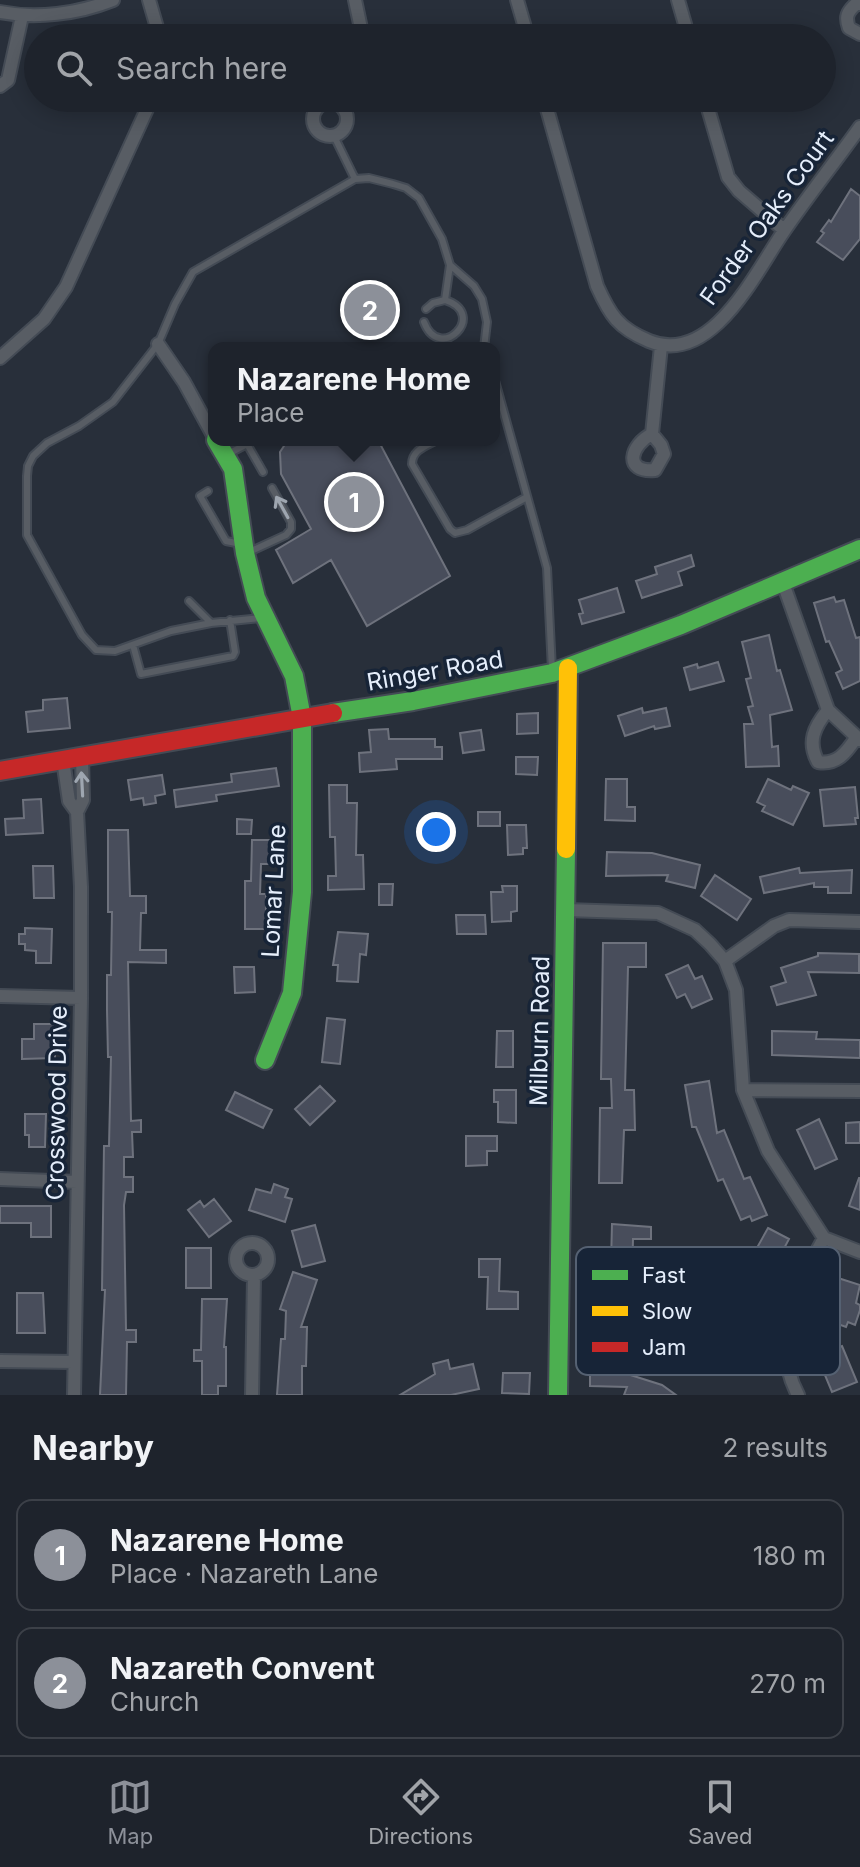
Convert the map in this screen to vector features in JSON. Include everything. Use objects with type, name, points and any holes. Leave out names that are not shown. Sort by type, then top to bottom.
[{"type":"street","points":[[0,12],[22,16],[54,14],[113,0]]},
{"type":"street","points":[[149,0],[156,24]]},
{"type":"street","points":[[355,0],[360,24]]},
{"type":"street","points":[[517,0],[524,24]]},
{"type":"street","points":[[678,0],[685,24]]},
{"type":"street","points":[[860,4],[849,11],[846,19],[849,28],[860,34]]},
{"type":"street","points":[[0,86],[8,80],[22,16]]},
{"type":"street","points":[[0,358],[32,332],[66,287],[146,112]]},
{"type":"street","points":[[316,112],[313,117],[316,129],[334,136],[342,132],[347,123],[347,112]]},
{"type":"street","points":[[548,112],[597,286],[610,314],[631,333],[661,346],[652,434]]},
{"type":"street","points":[[709,112],[728,177],[739,191],[784,230]]},
{"type":"street","name":"Forder Oaks Court","points":[[661,346],[689,341],[720,322],[753,281],[784,230],[860,127]]},
{"type":"street","points":[[158,344],[208,426]]},
{"type":"street","name":"Lomar Lane","points":[[218,446],[256,598],[294,676],[302,718],[302,892],[292,993],[265,1060]]},
{"type":"street","name":"Ringer Road","points":[[0,771],[413,701],[560,670],[783,583],[860,549]]},
{"type":"street","points":[[783,583],[828,710],[858,739],[841,757],[829,764],[818,762],[811,741],[818,723],[828,710]]},
{"type":"street","name":"Milburn Road","points":[[558,1395],[566,910],[560,670]]},
{"type":"street","name":"Crosswood Drive","points":[[74,1395],[81,998],[77,812],[83,800],[82,756]]},
{"type":"street","name":"Crosswood Drive","points":[[63,760],[69,801],[77,812]]},
{"type":"street","points":[[566,910],[658,913],[695,930],[725,961],[736,990],[743,1090],[768,1151],[824,1238],[860,1252]]},
{"type":"street","points":[[725,961],[774,926],[789,920],[860,922]]},
{"type":"street","points":[[0,996],[81,998]]},
{"type":"street","points":[[743,1090],[860,1091]]},
{"type":"street","points":[[0,1179],[77,1182]]},
{"type":"street","points":[[819,1247],[824,1238]]},
{"type":"street","points":[[252,1395],[254,1277]]},
{"type":"street","points":[[0,1361],[74,1362]]},
{"type":"street","points":[[788,1375],[798,1395]]},
{"type":"lane","points":[[334,136],[355,179]]},
{"type":"lane","points":[[264,617],[211,623],[171,631],[104,652],[96,650],[82,635],[27,535],[28,466],[39,449],[113,402],[158,344],[193,272],[355,179],[369,178],[414,193],[442,239],[450,265],[445,300]]},
{"type":"lane","points":[[450,265],[474,286],[486,307],[485,342]]},
{"type":"lane","points":[[424,322],[430,333],[448,339],[459,331],[462,313],[445,300],[433,303],[426,309]]},
{"type":"lane","points":[[500,398],[547,568],[560,670]]},
{"type":"lane","points":[[248,446],[263,472]]},
{"type":"lane","points":[[426,446],[416,451],[412,464],[455,533],[467,530],[527,497]]},
{"type":"lane","points":[[208,491],[200,496],[226,541],[245,549],[286,535],[291,529],[291,522],[272,488]]},
{"type":"lane","points":[[189,601],[211,623]]},
{"type":"lane","points":[[133,645],[141,674],[233,656],[230,620]]},
{"type":"building","points":[[851,189],[860,196],[860,239],[843,260],[817,242],[824,233],[821,231],[829,220],[831,222]]},
{"type":"building","points":[[284,446],[381,446],[450,576],[367,626],[331,560],[293,583],[276,550],[311,529],[281,474],[280,452]]},
{"type":"building","points":[[691,555],[694,566],[678,572],[682,585],[642,598],[636,581],[657,574],[655,567]]},
{"type":"building","points":[[617,588],[624,612],[582,624],[579,600]]},
{"type":"building","points":[[834,597],[836,602],[844,600],[856,638],[860,637],[860,681],[843,689],[836,673],[842,670],[829,641],[826,642],[814,603]]},
{"type":"building","points":[[769,635],[777,671],[780,670],[792,710],[770,715],[772,747],[778,746],[779,766],[746,767],[744,724],[753,724],[748,707],[753,706],[746,679],[751,678],[742,642]]},
{"type":"building","points":[[718,662],[724,681],[690,690],[684,668],[697,664],[698,668]]},
{"type":"building","points":[[67,698],[70,728],[28,732],[26,712],[43,710],[43,700]]},
{"type":"building","points":[[642,708],[643,713],[666,708],[670,726],[655,729],[654,726],[625,736],[618,716]]},
{"type":"building","points":[[538,713],[538,733],[517,734],[517,714]]},
{"type":"building","points":[[388,729],[389,739],[435,739],[435,747],[442,747],[442,759],[396,759],[397,769],[360,772],[359,753],[371,752],[369,730]]},
{"type":"building","points":[[481,730],[484,750],[463,753],[460,733]]},
{"type":"building","points":[[516,757],[538,757],[537,775],[516,774]]},
{"type":"building","points":[[276,768],[279,786],[216,795],[217,801],[176,807],[174,790],[232,782],[231,774]]},
{"type":"building","points":[[162,775],[165,794],[155,796],[156,803],[144,805],[143,798],[131,800],[128,780]]},
{"type":"building","points":[[606,779],[627,779],[627,807],[635,807],[635,821],[605,820]]},
{"type":"building","points":[[768,779],[791,790],[793,786],[809,793],[793,825],[762,811],[765,806],[757,802]]},
{"type":"building","points":[[329,785],[347,785],[347,803],[357,803],[356,855],[363,855],[364,889],[328,890],[328,876],[336,876],[335,837],[330,837]]},
{"type":"building","points":[[855,787],[856,824],[824,826],[820,790]]},
{"type":"building","points":[[41,799],[43,833],[6,835],[5,819],[24,818],[23,800]]},
{"type":"building","points":[[478,812],[500,812],[500,826],[478,826]]},
{"type":"building","points":[[237,819],[252,820],[251,834],[237,834]]},
{"type":"building","points":[[507,825],[526,825],[527,848],[523,848],[523,854],[508,855]]},
{"type":"building","points":[[108,830],[128,830],[130,896],[146,896],[146,913],[141,913],[140,950],[166,950],[166,963],[128,962],[131,1121],[141,1120],[141,1132],[132,1132],[133,1157],[124,1157],[124,1177],[133,1177],[133,1192],[126,1192],[124,1205],[126,1330],[136,1330],[136,1342],[127,1342],[126,1395],[100,1395],[105,1290],[102,1290],[104,1146],[109,1146],[111,1057],[108,1057],[107,1010],[112,912],[108,912]]},
{"type":"building","points":[[252,840],[271,840],[271,864],[261,864],[260,894],[266,894],[266,929],[245,929],[245,881],[251,881]]},
{"type":"building","points":[[607,852],[652,853],[700,865],[695,888],[666,881],[668,875],[606,876]]},
{"type":"building","points":[[33,866],[53,866],[54,898],[34,898]]},
{"type":"building","points":[[799,868],[800,873],[852,870],[851,893],[828,893],[828,887],[814,887],[814,883],[764,893],[760,877]]},
{"type":"building","points":[[715,875],[751,899],[737,920],[701,896]]},
{"type":"building","points":[[379,884],[393,884],[392,905],[379,905]]},
{"type":"building","points":[[502,886],[517,886],[517,911],[511,912],[511,921],[492,922],[491,892],[503,892]]},
{"type":"building","points":[[456,915],[485,915],[486,934],[457,934]]},
{"type":"building","points":[[25,928],[52,929],[51,963],[36,963],[36,951],[25,950],[25,944],[19,944],[19,934],[25,934]]},
{"type":"building","points":[[338,932],[368,934],[366,955],[360,954],[358,982],[337,981],[338,965],[333,965]]},
{"type":"building","points":[[603,943],[646,943],[646,967],[628,967],[625,1090],[634,1090],[635,1130],[624,1130],[622,1183],[599,1183],[600,1108],[612,1108],[611,1079],[601,1079]]},
{"type":"building","points":[[818,953],[859,954],[859,973],[808,972],[816,995],[777,1005],[771,987],[786,982],[781,968],[818,956]]},
{"type":"building","points":[[688,965],[695,979],[702,976],[712,999],[692,1008],[685,994],[677,998],[666,975]]},
{"type":"building","points":[[234,967],[254,967],[255,992],[235,993]]},
{"type":"building","points":[[327,1018],[345,1020],[340,1064],[322,1062]]},
{"type":"building","points":[[34,1024],[54,1024],[55,1058],[22,1059],[22,1039],[34,1039]]},
{"type":"building","points":[[497,1031],[513,1031],[513,1067],[496,1067]]},
{"type":"building","points":[[772,1031],[817,1032],[816,1039],[860,1040],[860,1058],[772,1055]]},
{"type":"building","points":[[709,1081],[717,1133],[724,1130],[744,1179],[750,1177],[767,1215],[752,1221],[750,1216],[741,1220],[723,1179],[718,1181],[696,1127],[692,1127],[685,1085]]},
{"type":"building","points":[[320,1086],[335,1101],[310,1125],[295,1109]]},
{"type":"building","points":[[494,1090],[516,1090],[516,1123],[498,1122],[498,1102],[494,1102]]},
{"type":"building","points":[[235,1092],[272,1110],[263,1128],[226,1110]]},
{"type":"building","points":[[25,1114],[46,1114],[45,1147],[29,1147],[29,1135],[25,1135]]},
{"type":"building","points":[[819,1119],[837,1159],[815,1169],[797,1130]]},
{"type":"building","points":[[860,1122],[860,1143],[846,1143],[846,1123]]},
{"type":"building","points":[[466,1136],[497,1136],[497,1151],[487,1151],[487,1165],[466,1166]]},
{"type":"building","points":[[860,1178],[860,1210],[849,1206]]},
{"type":"building","points":[[274,1184],[288,1189],[285,1197],[292,1199],[285,1222],[249,1210],[256,1189],[271,1193]]},
{"type":"building","points":[[214,1199],[231,1221],[209,1237],[188,1210],[200,1201],[204,1207]]},
{"type":"building","points":[[0,1206],[51,1206],[51,1237],[31,1237],[31,1223],[0,1223]]},
{"type":"building","points":[[612,1224],[651,1227],[651,1239],[633,1239],[633,1247],[611,1247]]},
{"type":"building","points":[[315,1225],[325,1261],[302,1267],[292,1231]]},
{"type":"building","points":[[768,1228],[789,1239],[785,1247],[757,1247]]},
{"type":"building","points":[[186,1248],[211,1248],[211,1288],[186,1288]]},
{"type":"building","points":[[479,1259],[500,1259],[499,1291],[518,1292],[518,1309],[487,1309],[488,1277],[479,1277]]},
{"type":"building","points":[[293,1272],[317,1280],[301,1327],[307,1327],[306,1366],[302,1366],[302,1395],[277,1395],[286,1311],[280,1309]]},
{"type":"building","points":[[840,1279],[860,1285],[856,1303],[860,1305],[860,1310],[855,1325],[848,1322],[846,1327],[840,1325]]},
{"type":"building","points":[[17,1293],[43,1293],[45,1333],[17,1333]]},
{"type":"building","points":[[202,1299],[227,1299],[224,1347],[226,1386],[218,1386],[218,1395],[202,1395],[202,1361],[194,1361],[194,1350],[201,1350]]},
{"type":"building","points":[[840,1347],[857,1382],[832,1392],[825,1375],[840,1375]]},
{"type":"building","points":[[448,1360],[450,1369],[473,1364],[479,1389],[451,1395],[400,1395],[435,1374],[433,1364]]},
{"type":"building","points":[[503,1373],[530,1373],[529,1394],[502,1393]]},
{"type":"building","points":[[590,1375],[630,1375],[662,1385],[676,1395],[624,1395],[627,1387],[590,1386]]},
{"type":"traffic: fast","points":[[220,446],[233,469],[245,553],[256,598],[294,676],[302,718],[302,892],[292,993],[265,1060]]},
{"type":"traffic: fast","points":[[333,713],[413,701],[552,673],[681,625],[860,549]]},
{"type":"traffic: fast","points":[[558,1395],[566,849]]},
{"type":"traffic: slow","points":[[566,849],[568,668]]},
{"type":"traffic: jam","points":[[0,771],[333,713]]},
{"type":"place","name":"Nazareth Convent","points":[[370,310]]},
{"type":"place","name":"Nazarene Home","points":[[354,502]]}]
